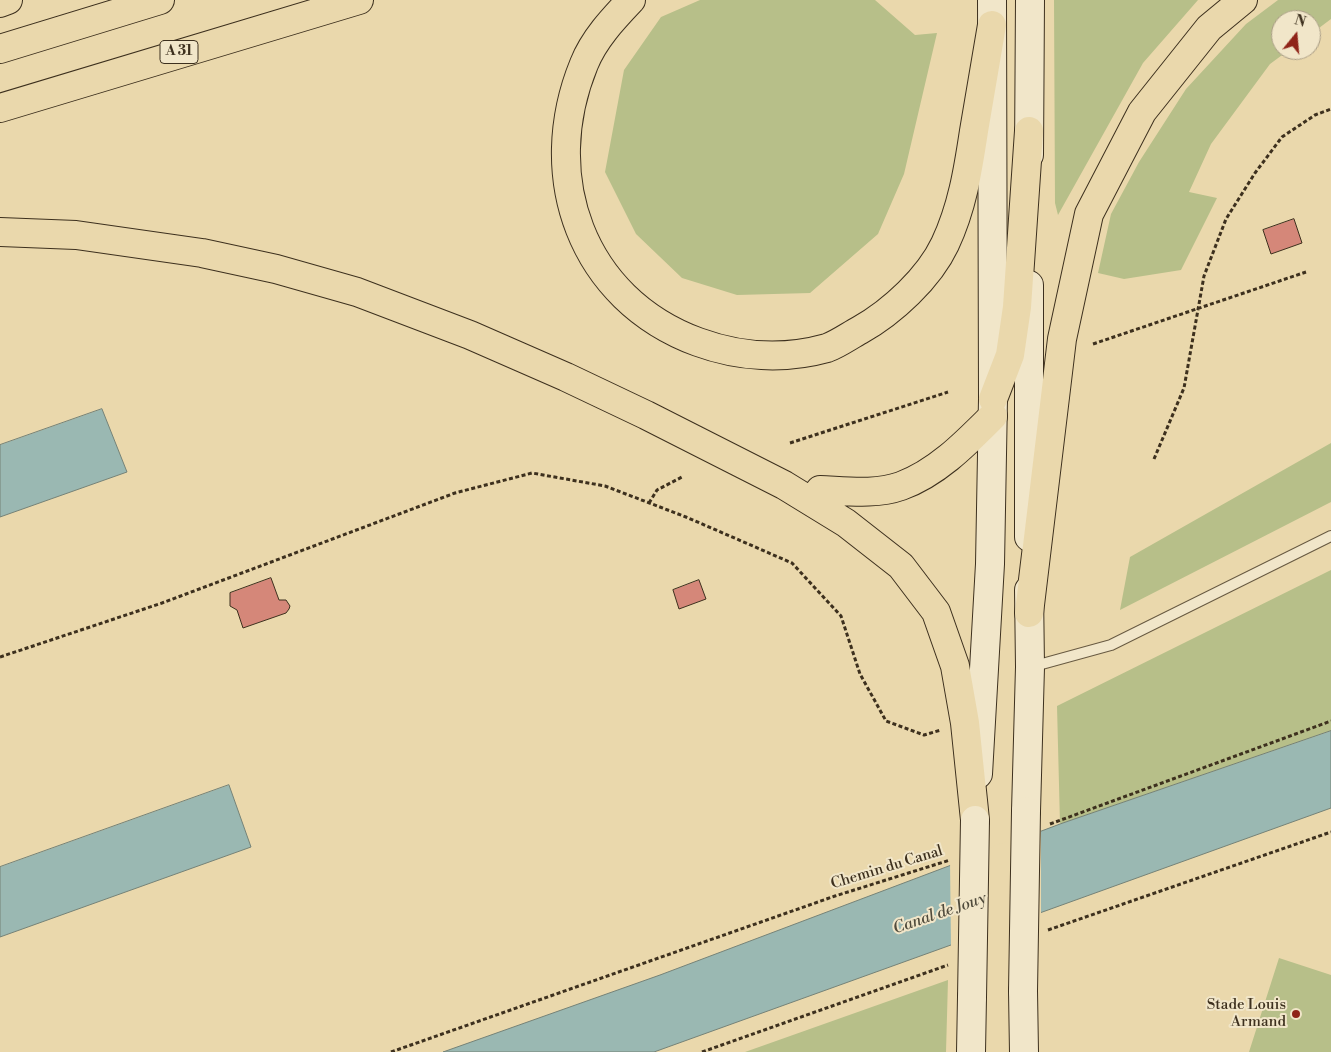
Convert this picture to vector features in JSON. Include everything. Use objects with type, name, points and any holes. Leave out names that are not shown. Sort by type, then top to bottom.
[{"type":"highway","points":[[0,3],[8,0]]},
{"type":"highway","points":[[0,49],[160,0]]},
{"type":"highway","name":"A 31","points":[[0,108],[359,0]]},
{"type":"highway","points":[[631,0],[608,25],[584,62],[571,103],[566,156],[571,207],[587,247],[612,284],[640,312],[675,334],[714,348],[754,356],[793,354],[828,347],[875,321],[914,288],[944,246],[963,198],[992,12]]},
{"type":"highway","points":[[1029,613],[1062,339],[1089,214],[1142,112],[1209,28],[1242,0]]},
{"type":"highway","points":[[820,490],[864,492],[900,486],[941,464],[993,407],[1010,355],[1017,308],[1029,131]]},
{"type":"highway","points":[[0,232],[76,235],[202,253],[276,269],[348,289],[470,335],[566,377],[784,485],[846,523],[901,566],[936,612],[955,666],[965,723],[975,820]]},
{"type":"main road","points":[[1024,1052],[1023,991],[1034,819],[1029,613],[1030,0]]},
{"type":"main road","points":[[971,1052],[975,820],[990,594],[993,407],[992,12]]},
{"type":"lane","points":[[1030,667],[1111,645],[1331,536]]},
{"type":"path","points":[[1154,459],[1184,388],[1204,276],[1226,219],[1255,173],[1282,136],[1315,115],[1331,109]]},
{"type":"path","points":[[1093,344],[1306,272]]},
{"type":"path","points":[[790,443],[948,392]]},
{"type":"path","points":[[0,657],[162,603],[455,493],[532,473],[605,486],[792,563],[841,616],[860,674],[886,721],[924,735],[965,723]]},
{"type":"path","points":[[649,503],[657,490],[682,477]]},
{"type":"path","points":[[1034,819],[1331,721]]},
{"type":"path","points":[[1042,932],[1331,832]]},
{"type":"path","name":"Chemin du Canal","points":[[391,1052],[836,896],[954,859]]},
{"type":"path","points":[[702,1052],[953,964]]},
{"type":"green space","points":[[700,0],[875,0],[915,35],[937,33],[904,174],[878,234],[810,293],[737,295],[682,278],[636,234],[605,172],[624,70],[661,17]]},
{"type":"green space","points":[[1054,0],[1198,0],[1143,63],[1058,215],[1055,203]]},
{"type":"green space","points":[[1278,0],[1331,0],[1331,19],[1321,26],[1321,10],[1271,10],[1271,60],[1275,60],[1270,64],[1211,144],[1189,192],[1217,198],[1181,270],[1124,279],[1098,273],[1111,214],[1139,162],[1186,89],[1246,24]]},
{"type":"green space","points":[[1331,443],[1331,502],[1120,610],[1130,557]]},
{"type":"green space","points":[[1331,570],[1331,731],[1060,824],[1057,706]]},
{"type":"green space","name":"Stade Louis Armand","points":[[1279,958],[1331,975],[1331,1052],[1249,1052]]},
{"type":"green space","points":[[948,980],[946,1052],[745,1052]]},
{"type":"water","points":[[102,409],[127,472],[0,517],[0,445]]},
{"type":"water","name":"Canal de Jouy","points":[[1331,731],[1331,808],[654,1052],[443,1052],[660,975],[1060,824]]},
{"type":"water","points":[[229,785],[251,847],[0,937],[0,867]]},
{"type":"pier","points":[[1041,829],[1041,915],[951,947],[950,862]]},
{"type":"building","points":[[1294,219],[1302,243],[1271,254],[1263,230]]},
{"type":"building","points":[[271,578],[279,600],[286,600],[290,606],[289,609],[286,613],[243,628],[237,610],[230,606],[230,593]]},
{"type":"building","points":[[699,580],[706,599],[679,609],[673,590]]},
{"type":"place","name":"Stade Louis Armand","points":[[1296,1014]]}]
